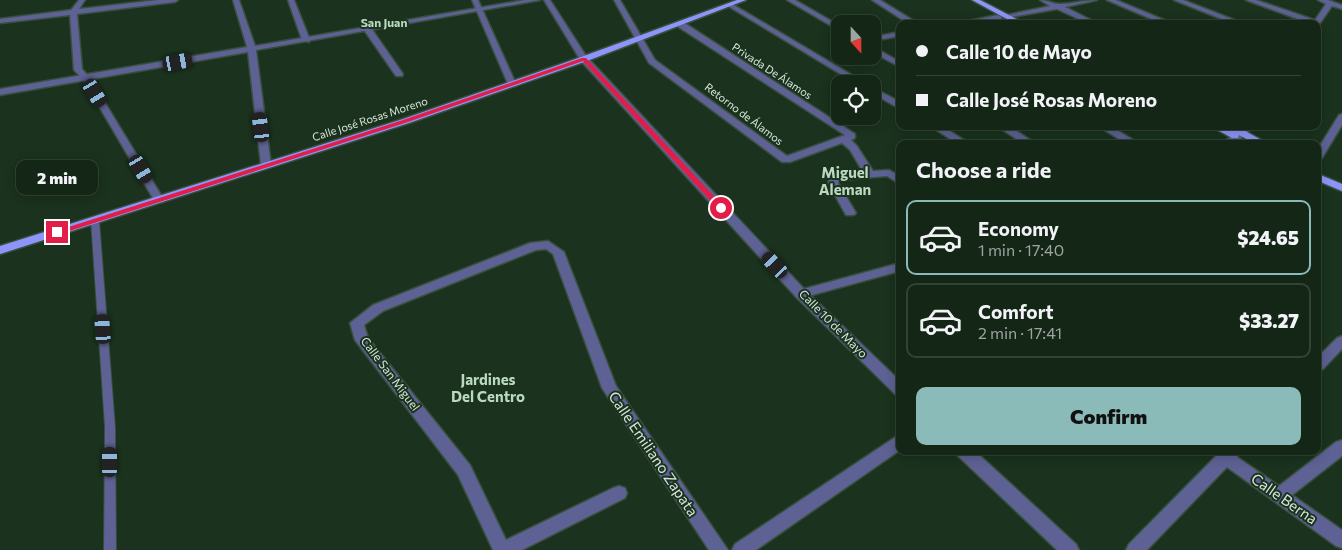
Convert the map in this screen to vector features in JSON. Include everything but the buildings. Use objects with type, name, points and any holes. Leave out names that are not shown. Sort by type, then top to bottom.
[{"type":"main road","name":"Calle José Rosas Moreno","points":[[0,250],[266,166],[512,84],[743,0]]},
{"type":"main road","points":[[965,0],[1012,20]]},
{"type":"main road","points":[[975,0],[1006,20]]},
{"type":"main road","points":[[1243,132],[1257,140]]},
{"type":"main road","points":[[1321,172],[1342,182]]},
{"type":"main road","points":[[1321,178],[1342,188]]},
{"type":"street","points":[[82,0],[73,13],[78,70],[86,78],[159,200]]},
{"type":"street","points":[[0,21],[175,0]]},
{"type":"street","points":[[236,0],[252,50],[266,166]]},
{"type":"street","points":[[291,0],[306,40]]},
{"type":"street","points":[[475,0],[512,84]]},
{"type":"street","points":[[0,92],[538,0]]},
{"type":"street","name":"Calle 10 de Mayo","points":[[547,0],[584,59],[802,294],[896,386]]},
{"type":"street","points":[[617,0],[640,38]]},
{"type":"street","points":[[790,0],[831,24]]},
{"type":"street","points":[[875,0],[908,20]]},
{"type":"street","points":[[1042,0],[1086,20]]},
{"type":"street","points":[[980,20],[1094,0]]},
{"type":"street","points":[[1110,0],[1160,20]]},
{"type":"street","points":[[1177,0],[1230,20]]},
{"type":"street","points":[[1249,0],[1305,20]]},
{"type":"street","points":[[1320,0],[1342,7]]},
{"type":"street","points":[[1319,20],[1330,3]]},
{"type":"street","points":[[730,5],[848,75]]},
{"type":"street","name":"Privada De Álamos","points":[[680,24],[848,137],[869,174]]},
{"type":"street","points":[[368,30],[399,74]]},
{"type":"street","points":[[881,37],[896,35]]},
{"type":"street","name":"Retorno de Álamos","points":[[640,38],[652,61],[786,160],[848,137]]},
{"type":"street","points":[[881,53],[896,63]]},
{"type":"street","points":[[881,94],[896,104]]},
{"type":"street","points":[[1321,151],[1342,117]]},
{"type":"street","points":[[942,130],[958,140]]},
{"type":"street","points":[[1008,130],[1025,140]]},
{"type":"street","points":[[1110,130],[1129,140]]},
{"type":"street","points":[[1232,140],[1243,132]]},
{"type":"street","points":[[850,213],[833,182],[834,179],[889,172],[896,178]]},
{"type":"street","name":"Calle San Miguel","points":[[548,245],[534,246],[378,308],[357,323],[362,340],[464,470],[503,550],[619,493]]},
{"type":"street","name":"Calle Emiliano Zapata","points":[[548,245],[558,252],[608,388],[719,550]]},
{"type":"street","points":[[802,294],[896,268]]},
{"type":"street","points":[[1321,362],[1342,340]]},
{"type":"street","points":[[741,550],[896,444]]},
{"type":"street","points":[[1279,496],[1342,447]]},
{"type":"street","points":[[968,455],[1070,550]]},
{"type":"street","points":[[1135,550],[1229,455]]},
{"type":"street","name":"Calle Berna","points":[[1229,455],[1279,496],[1342,540]]},
{"type":"lane","points":[[95,220],[110,427],[110,550]]},
{"type":"district","name":"San Juan","points":[[384,23]]},
{"type":"district","name":"Miguel Aleman","points":[[845,182]]},
{"type":"district","name":"Jardines Del Centro","points":[[488,388]]},
{"type":"route","points":[[57,232],[406,121],[584,59],[586,64],[721,208]]}]
